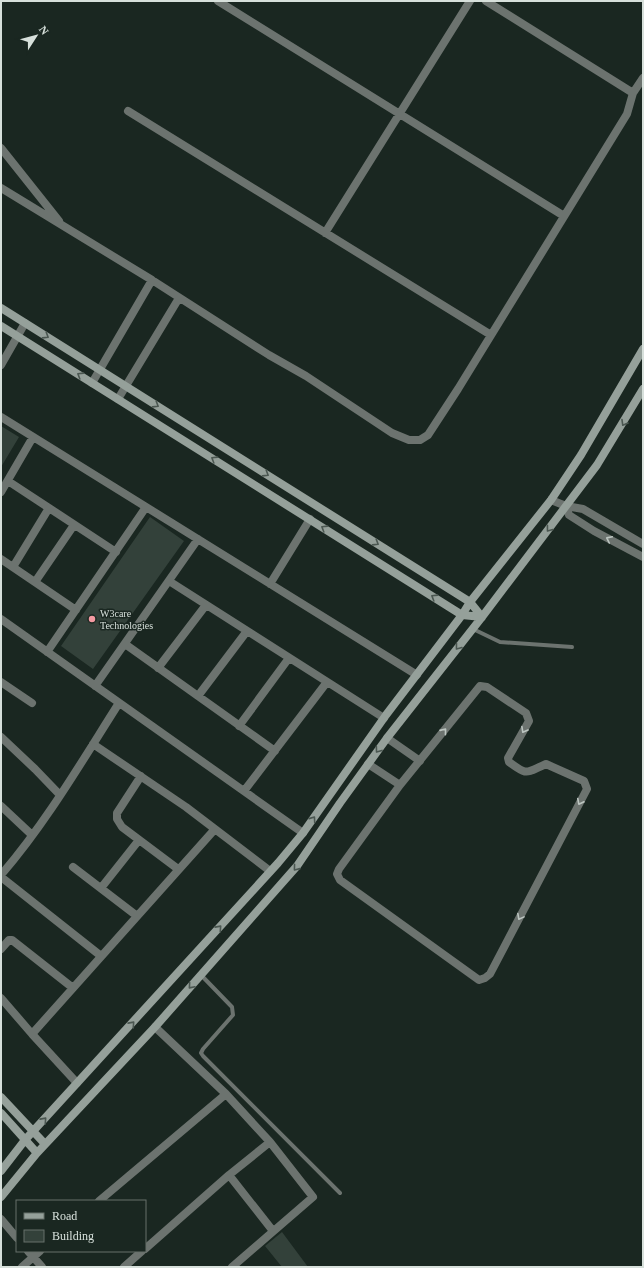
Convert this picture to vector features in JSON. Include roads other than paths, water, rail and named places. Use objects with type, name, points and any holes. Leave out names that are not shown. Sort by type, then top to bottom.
[{"type":"street","points":[[218,1],[564,216]]},
{"type":"street","points":[[325,232],[470,1]]},
{"type":"street","points":[[486,1],[633,93]]},
{"type":"street","points":[[1,188],[152,280],[269,355],[306,376],[392,433],[408,440],[420,440],[428,435],[491,335],[627,114],[633,93],[643,78]]},
{"type":"street","points":[[128,111],[491,335]]},
{"type":"street","points":[[1,148],[63,226]]},
{"type":"street","points":[[92,383],[152,280]]},
{"type":"street","points":[[118,399],[179,298]]},
{"type":"street","points":[[1,308],[470,602],[482,617]]},
{"type":"street","points":[[1,365],[25,323]]},
{"type":"street","points":[[1,326],[462,615],[482,617]]},
{"type":"street","points":[[1,1171],[25,1140],[303,833],[384,718],[462,615],[470,602],[551,500],[581,455],[643,349]]},
{"type":"street","points":[[1,1197],[37,1153],[155,1027],[298,866],[386,738],[482,617],[597,466],[643,389]]},
{"type":"street","points":[[1,417],[417,675]]},
{"type":"street","points":[[1,492],[34,437]]},
{"type":"street","points":[[8,481],[116,552]]},
{"type":"street","points":[[551,500],[566,506],[583,509],[643,544]]},
{"type":"street","points":[[566,506],[569,516],[643,557]]},
{"type":"street","points":[[47,652],[146,507]]},
{"type":"street","points":[[13,567],[49,508]]},
{"type":"street","points":[[270,584],[310,519]]},
{"type":"street","points":[[35,582],[74,525]]},
{"type":"street","points":[[95,686],[198,539]]},
{"type":"street","points":[[1,559],[76,610]]},
{"type":"street","points":[[169,581],[384,718]]},
{"type":"street","points":[[158,668],[206,605]]},
{"type":"street","points":[[1,619],[303,833]]},
{"type":"street","points":[[198,696],[247,631]]},
{"type":"street","points":[[124,644],[275,751]]},
{"type":"street","points":[[239,726],[289,658]]},
{"type":"street","points":[[1,682],[32,703]]},
{"type":"street","points":[[244,791],[326,682]]},
{"type":"street","points":[[480,686],[484,686],[488,687],[526,713],[528,716],[529,721],[508,758],[509,762],[523,772],[528,772],[546,764],[584,781],[587,789],[490,974],[479,980],[340,880],[337,874],[400,785],[420,761],[480,686]]},
{"type":"street","points":[[101,956],[1,876],[16,858],[60,795],[119,702]]},
{"type":"street","points":[[1,737],[36,769],[60,795]]},
{"type":"street","points":[[386,738],[420,761]]},
{"type":"street","points":[[93,744],[186,806],[270,871]]},
{"type":"street","points":[[368,764],[400,785]]},
{"type":"street","points":[[141,776],[117,812],[117,819],[122,827],[178,869]]},
{"type":"street","points":[[1,806],[32,835]]},
{"type":"street","points":[[32,1034],[215,829]]},
{"type":"street","points":[[102,888],[140,840]]},
{"type":"street","points":[[74,867],[137,916]]},
{"type":"street","points":[[1,949],[9,940],[12,940],[73,988]]},
{"type":"street","points":[[1,998],[77,1083]]},
{"type":"street","points":[[155,1027],[226,1094],[270,1142],[313,1197],[232,1267]]},
{"type":"street","points":[[100,1200],[226,1094]]},
{"type":"street","points":[[1,1097],[46,1144]]},
{"type":"street","points":[[1,1113],[37,1153]]},
{"type":"street","points":[[146,1248],[270,1142]]},
{"type":"street","points":[[229,1176],[273,1231]]},
{"type":"street","points":[[1,1219],[16,1237]]},
{"type":"street","points":[[124,1267],[141,1252]]},
{"type":"street","points":[[22,1267],[31,1254],[42,1267]]},
{"type":"lane","points":[[473,628],[500,642],[572,647]]},
{"type":"lane","points":[[201,975],[232,1007],[233,1011],[233,1015],[201,1053],[340,1193]]},
{"type":"place","name":"W3care Technologies","points":[[92,619]]}]
